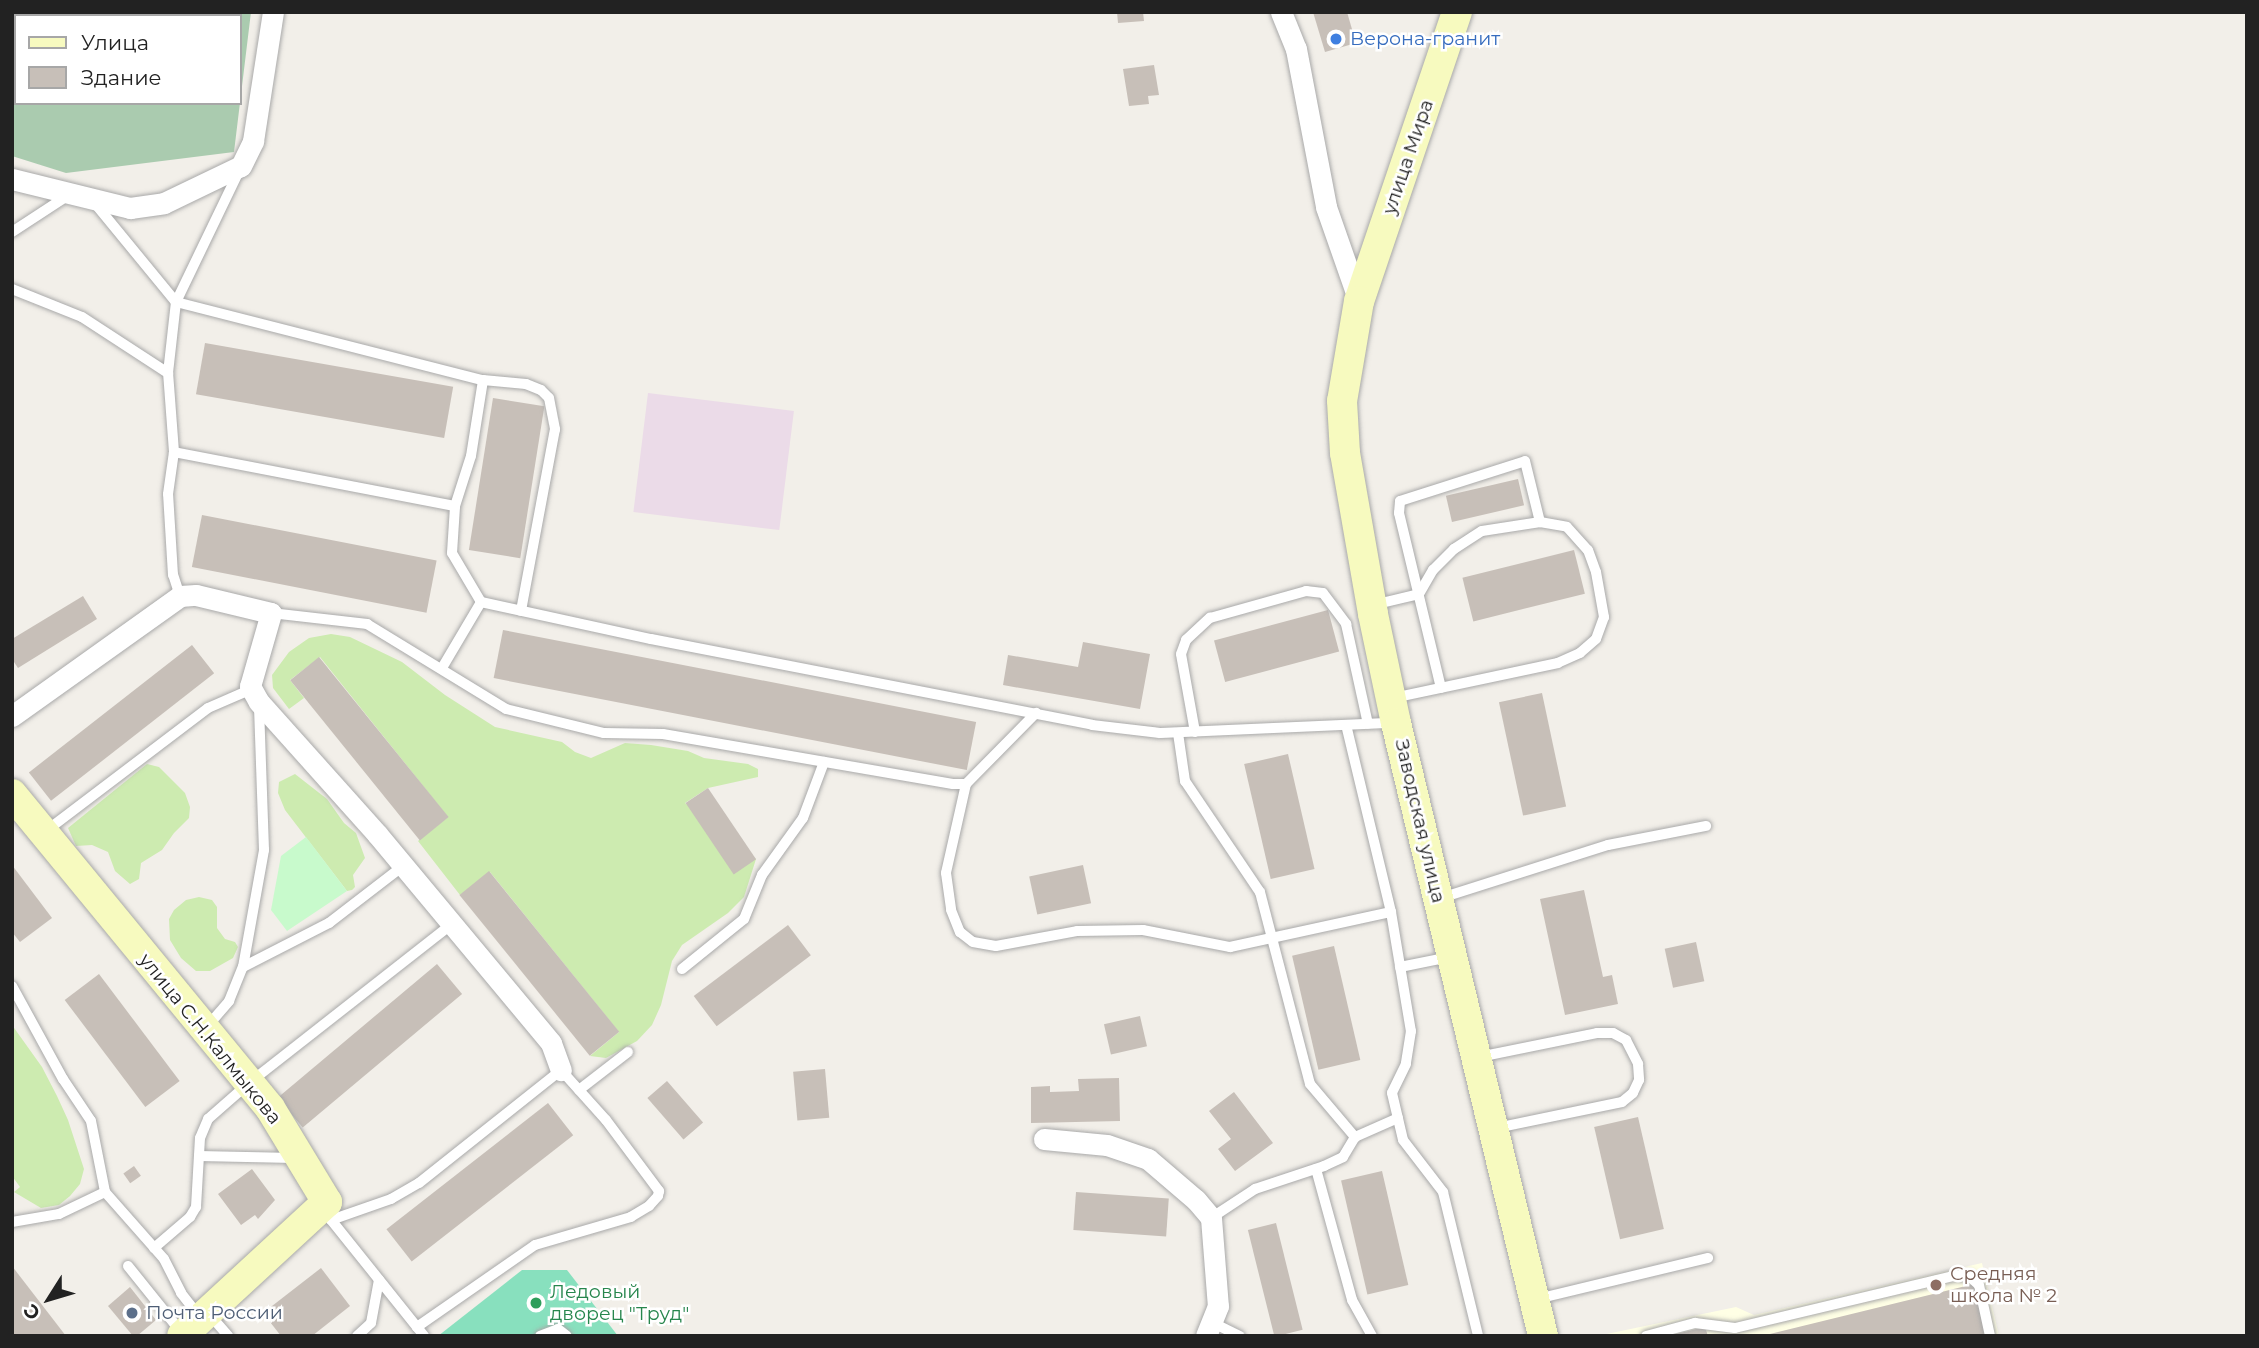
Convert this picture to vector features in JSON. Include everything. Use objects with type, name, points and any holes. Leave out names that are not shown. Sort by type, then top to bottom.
[{"type":"street","points":[[12,179],[130,208],[164,203],[241,166],[253,141],[273,12]]},
{"type":"street","points":[[1281,12],[1296,49],[1326,207],[1359,301]]},
{"type":"street","name":"улица Мира","points":[[1359,301],[1457,12]]},
{"type":"street","name":"Заводская улица","points":[[1359,301],[1342,401],[1345,453],[1371,606],[1385,715],[1439,899],[1543,1336]]},
{"type":"street","points":[[12,716],[180,596],[196,595],[271,613],[250,685],[255,695],[551,1043],[561,1070]]},
{"type":"street","name":"улица С.Н.Калмыкова","points":[[12,794],[270,1108],[327,1202],[327,1214]]},
{"type":"street","points":[[1044,1139],[1107,1145],[1148,1159],[1196,1200],[1211,1218],[1217,1306],[1209,1329]]},
{"type":"street","points":[[194,1325],[327,1214]]},
{"type":"lane","points":[[180,596],[173,575],[168,494],[174,452],[168,373],[176,302],[241,166]]},
{"type":"lane","points":[[12,232],[70,194]]},
{"type":"lane","points":[[92,200],[176,302],[483,380],[526,384],[541,390],[553,409],[555,429],[521,611]]},
{"type":"lane","points":[[12,289],[82,317],[168,373]]},
{"type":"lane","points":[[483,380],[471,456],[455,506],[452,553],[481,602],[521,611],[1092,725],[1160,733],[1346,725],[1385,715],[1441,688],[1558,663],[1580,653],[1596,639],[1604,617],[1596,572],[1588,550],[1567,527],[1540,522],[1482,531],[1454,550],[1440,564],[1419,594],[1371,606]]},
{"type":"lane","points":[[174,452],[455,506]]},
{"type":"lane","points":[[1441,688],[1399,513],[1400,501],[1525,461],[1540,522]]},
{"type":"lane","points":[[1195,732],[1181,654],[1186,640],[1210,618],[1306,591],[1324,593],[1346,624],[1385,715]]},
{"type":"lane","points":[[442,668],[481,602]]},
{"type":"lane","points":[[271,613],[367,624],[506,709],[604,733],[663,734],[966,785]]},
{"type":"lane","points":[[44,833],[208,708],[255,695],[264,850],[243,967],[229,1001],[204,1030]]},
{"type":"lane","points":[[1036,713],[966,785],[946,873],[951,910],[960,932],[972,942],[996,946],[1077,931],[1143,930],[1230,947],[1391,912]]},
{"type":"lane","points":[[1346,725],[1391,912],[1410,1031],[1406,1064],[1392,1093],[1403,1140],[1443,1192],[1478,1336]]},
{"type":"lane","points":[[1178,733],[1185,781],[1260,892],[1310,1084],[1355,1138]]},
{"type":"lane","points":[[682,969],[744,919],[762,875],[803,818],[824,762]]},
{"type":"lane","points":[[1439,899],[1608,845],[1706,826]]},
{"type":"lane","points":[[243,967],[329,923],[403,866]]},
{"type":"lane","points":[[154,1248],[190,1217],[196,1207],[200,1138],[208,1119],[249,1083],[452,925]]},
{"type":"lane","points":[[1400,967],[1452,957]]},
{"type":"lane","points":[[12,986],[63,1079],[91,1121],[105,1192],[154,1248],[186,1299],[194,1325]]},
{"type":"lane","points":[[1476,1058],[1605,1033],[1626,1040],[1638,1064],[1639,1080],[1633,1093],[1622,1102],[1493,1129]]},
{"type":"lane","points":[[579,1090],[628,1052]]},
{"type":"lane","points":[[561,1070],[579,1090],[652,1180],[659,1191],[658,1196],[631,1217],[535,1245],[421,1332],[327,1214],[391,1199],[419,1182],[561,1070]]},
{"type":"lane","points":[[1211,1218],[1255,1189],[1342,1157],[1355,1138],[1398,1118]]},
{"type":"lane","points":[[199,1156],[300,1158]]},
{"type":"lane","points":[[1316,1168],[1352,1300],[1372,1336]]},
{"type":"lane","points":[[12,1222],[59,1214],[105,1192]]},
{"type":"lane","points":[[1534,1299],[1708,1258]]},
{"type":"lane","points":[[128,1266],[194,1325],[228,1336]]},
{"type":"lane","points":[[1646,1336],[1695,1323],[1735,1328],[1954,1276],[1969,1276],[1979,1285],[1990,1336]]},
{"type":"lane","points":[[357,1336],[371,1323],[379,1280]]},
{"type":"lane","points":[[541,1336],[558,1329],[567,1336]]},
{"type":"lane","points":[[1209,1329],[1240,1336]]},
{"type":"shaded area","points":[[12,12],[251,12],[242,86],[242,14],[14,14],[14,105],[240,105],[234,152],[66,173],[12,156]]},
{"type":"shaded area","points":[[648,393],[794,411],[779,530],[633,512]]},
{"type":"shaded area","name":"Средняя школа № 2","points":[[1982,1263],[1999,1336],[1597,1336],[1736,1307],[1754,1315]]},
{"type":"green space","points":[[331,634],[350,637],[402,662],[445,695],[495,727],[562,742],[575,752],[591,758],[625,743],[688,751],[704,758],[748,764],[758,769],[758,777],[708,788],[685,803],[756,859],[744,897],[728,913],[682,945],[672,961],[661,1005],[652,1025],[637,1041],[606,1058],[590,1056],[619,1032],[490,872],[460,895],[418,841],[448,817],[320,657],[290,680],[304,698],[289,709],[273,688],[272,675],[289,652],[309,638]]},
{"type":"green space","points":[[147,764],[159,767],[185,793],[190,807],[189,818],[162,850],[141,863],[139,879],[130,884],[115,871],[108,852],[92,845],[76,846],[68,828]]},
{"type":"green space","points":[[295,774],[327,799],[344,823],[356,833],[365,858],[353,875],[355,887],[352,890],[347,891],[285,810],[278,793],[279,782]]},
{"type":"green space","points":[[306,837],[347,891],[287,931],[271,910],[281,856]]},
{"type":"green space","points":[[199,897],[212,900],[217,907],[217,928],[225,939],[235,942],[238,947],[233,958],[210,971],[196,971],[181,958],[170,940],[169,919],[174,910],[186,900]]},
{"type":"green space","points":[[12,1025],[42,1067],[57,1096],[84,1169],[80,1184],[59,1205],[41,1208],[14,1192],[20,1187],[12,1176]]},
{"type":"green space","name":"Ледовый дворец \"Труд\"","points":[[522,1270],[567,1270],[618,1336],[438,1336]]},
{"type":"building","points":[[1117,12],[1143,12],[1144,21],[1118,23]]},
{"type":"building","points":[[1313,12],[1347,12],[1356,43],[1325,52]]},
{"type":"building","points":[[1154,65],[1159,95],[1148,96],[1149,104],[1129,106],[1123,69]]},
{"type":"building","points":[[205,343],[453,387],[444,438],[196,394]]},
{"type":"building","points":[[493,398],[544,406],[520,558],[469,550]]},
{"type":"building","points":[[1518,479],[1524,505],[1452,522],[1446,496]]},
{"type":"building","points":[[202,515],[437,561],[426,613],[192,567]]},
{"type":"building","points":[[1574,550],[1585,594],[1473,621],[1462,578]]},
{"type":"building","points":[[83,596],[97,619],[18,668],[12,659],[12,639]]},
{"type":"building","points":[[1328,610],[1339,652],[1225,682],[1214,641]]},
{"type":"building","points":[[503,630],[976,722],[967,770],[494,678]]},
{"type":"building","points":[[1083,642],[1150,654],[1140,709],[1003,685],[1008,655],[1078,667]]},
{"type":"building","points":[[192,645],[214,673],[51,801],[29,772]]},
{"type":"building","points":[[319,657],[449,817],[420,840],[290,680]]},
{"type":"building","points":[[1542,693],[1566,806],[1523,816],[1499,702]]},
{"type":"building","points":[[1288,754],[1315,869],[1271,879],[1244,764]]},
{"type":"building","points":[[708,788],[756,859],[734,874],[686,803]]},
{"type":"building","points":[[12,865],[52,918],[20,942],[12,932]]},
{"type":"building","points":[[1083,865],[1091,903],[1037,915],[1029,876]]},
{"type":"building","points":[[489,871],[619,1032],[590,1056],[459,895]]},
{"type":"building","points":[[1584,890],[1603,977],[1612,975],[1618,1004],[1565,1015],[1540,899]]},
{"type":"building","points":[[788,925],[811,955],[717,1026],[694,996]]},
{"type":"building","points":[[1696,942],[1704,981],[1673,988],[1665,949]]},
{"type":"building","points":[[1334,946],[1360,1060],[1318,1070],[1292,956]]},
{"type":"building","points":[[437,964],[462,994],[303,1128],[278,1098]]},
{"type":"building","points":[[99,974],[180,1081],[145,1107],[65,1000]]},
{"type":"building","points":[[1140,1016],[1147,1046],[1111,1055],[1104,1024]]},
{"type":"building","points":[[825,1069],[829,1118],[797,1121],[793,1072]]},
{"type":"building","points":[[1119,1078],[1120,1121],[1031,1123],[1031,1087],[1050,1086],[1050,1092],[1079,1091],[1078,1079]]},
{"type":"building","points":[[667,1081],[703,1123],[683,1140],[647,1098]]},
{"type":"building","points":[[1234,1092],[1273,1143],[1235,1171],[1218,1149],[1231,1139],[1209,1111]]},
{"type":"building","points":[[548,1103],[573,1135],[412,1262],[386,1229]]},
{"type":"building","points":[[1638,1117],[1664,1229],[1620,1239],[1594,1127]]},
{"type":"building","points":[[134,1166],[141,1176],[130,1183],[123,1173]]},
{"type":"building","points":[[252,1169],[275,1200],[258,1219],[255,1215],[241,1225],[218,1194]]},
{"type":"building","points":[[1382,1171],[1408,1285],[1367,1294],[1341,1180]]},
{"type":"building","points":[[1076,1192],[1169,1198],[1166,1236],[1073,1230]]},
{"type":"building","points":[[1276,1223],[1303,1330],[1274,1336],[1248,1230]]},
{"type":"building","points":[[12,1266],[66,1336],[15,1336],[12,1332]]},
{"type":"building","points":[[321,1268],[350,1306],[312,1336],[281,1336],[263,1313]]},
{"type":"building","points":[[1974,1284],[1986,1336],[1766,1336],[1766,1335]]},
{"type":"building","name":"Почта России","points":[[130,1287],[156,1320],[137,1336],[133,1336],[108,1306]]},
{"type":"building","points":[[1705,1327],[1708,1336],[1672,1336],[1672,1335]]},
{"type":"place","name":"Верона-гранит","points":[[1336,39]]},
{"type":"place","name":"Средняя школа № 2","points":[[1936,1285]]},
{"type":"place","name":"Ледовый дворец \"Труд\"","points":[[536,1303]]},
{"type":"place","name":"Почта России","points":[[132,1313]]}]
